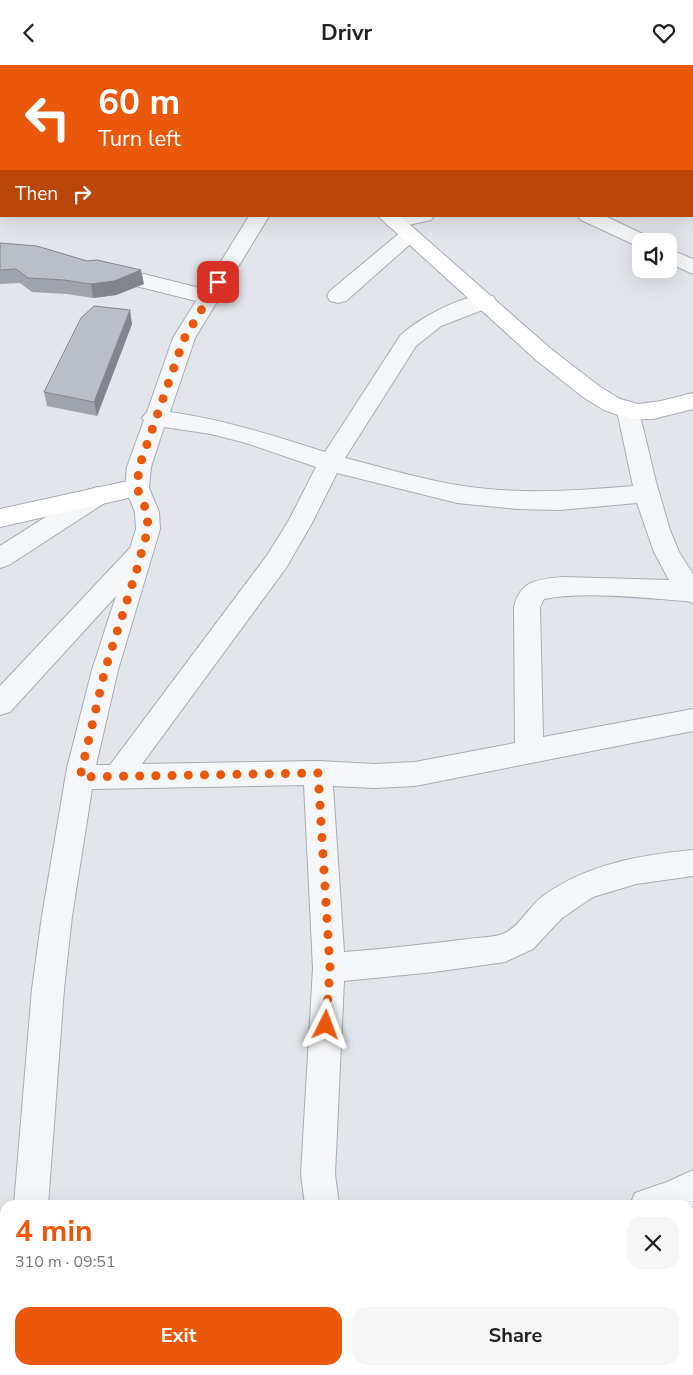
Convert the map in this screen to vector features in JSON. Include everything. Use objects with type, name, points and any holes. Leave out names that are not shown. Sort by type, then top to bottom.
[{"type":"street","points":[[31,1200],[48,989],[57,916],[80,777],[105,670],[148,529],[147,512],[137,488],[139,467],[154,418],[184,339],[258,217]]},
{"type":"street","points":[[338,296],[397,224],[421,217]]},
{"type":"street","points":[[590,217],[632,236]]},
{"type":"street","points":[[397,224],[561,369],[604,400],[628,411],[658,410],[693,401]]},
{"type":"street","points":[[677,259],[693,267]]},
{"type":"street","points":[[90,269],[209,297]]},
{"type":"street","points":[[117,777],[277,561],[300,523],[330,463],[393,362],[417,331],[435,319],[485,301]]},
{"type":"street","points":[[628,411],[657,532],[678,574],[692,592]]},
{"type":"street","points":[[154,418],[211,427],[250,436],[330,463],[457,494],[517,500],[559,501],[648,493]]},
{"type":"street","points":[[0,518],[137,488]]},
{"type":"street","points":[[0,558],[97,496]]},
{"type":"street","points":[[0,704],[141,552]]},
{"type":"street","points":[[529,751],[527,607],[530,597],[536,591],[563,587],[692,592]]},
{"type":"street","points":[[80,777],[318,773],[374,776],[415,774],[693,720]]},
{"type":"street","points":[[318,773],[330,968],[318,1174],[321,1200]]},
{"type":"street","points":[[330,968],[446,957],[507,947],[521,941],[551,908],[582,887],[620,873],[693,863]]},
{"type":"street","points":[[665,1200],[693,1187]]},
{"type":"building","points":[[0,243],[37,246],[87,261],[97,260],[141,270],[114,281],[91,284],[28,278],[16,269],[0,270]]},
{"type":"building","points":[[94,306],[130,310],[94,402],[44,392],[81,318]]},
{"type":"route","points":[[218,282],[184,339],[154,418],[139,467],[137,488],[147,512],[148,529],[105,670],[80,777],[318,773],[330,968],[326,1025]]}]
